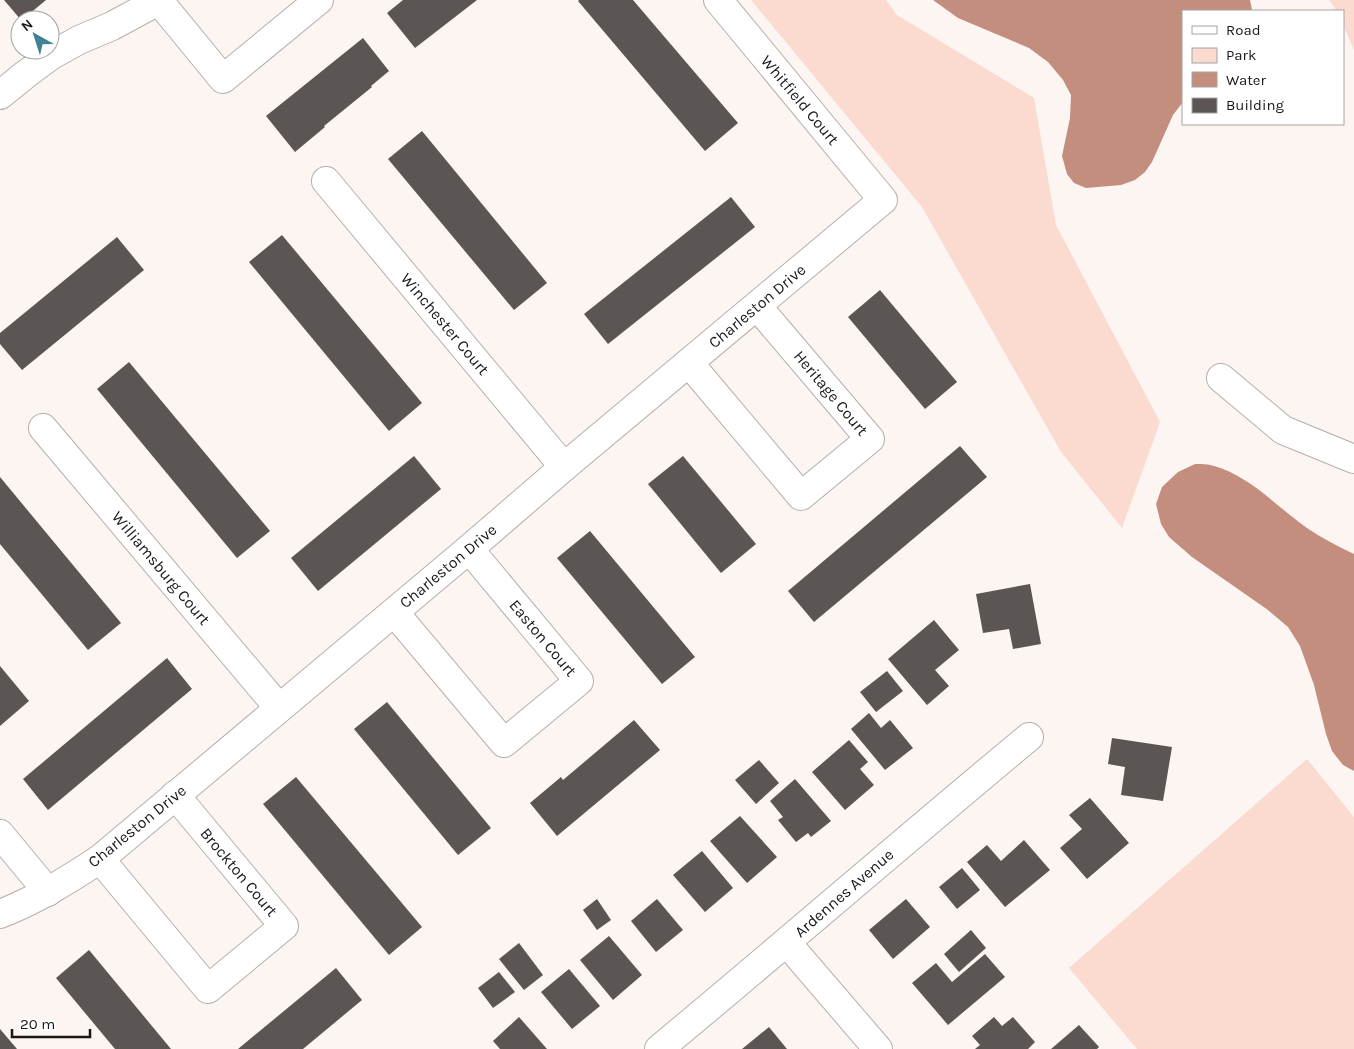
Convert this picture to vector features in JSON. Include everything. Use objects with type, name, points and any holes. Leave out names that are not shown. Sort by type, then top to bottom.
[{"type":"street","points":[[0,95],[52,55],[159,1],[223,79],[319,0]]},
{"type":"street","name":"Whitfield Court","points":[[718,0],[883,200]]},
{"type":"street","name":"Winchester Court","points":[[326,182],[564,467]]},
{"type":"street","name":"Charleston Drive","points":[[0,914],[48,892],[100,858],[883,200]]},
{"type":"street","name":"Heritage Court","points":[[689,363],[801,496],[870,439],[757,306]]},
{"type":"street","points":[[1220,378],[1284,430],[1354,458]]},
{"type":"street","name":"Williamsburg Court","points":[[43,428],[279,708]]},
{"type":"street","name":"Easton Court","points":[[394,612],[504,743],[579,681],[469,549]]},
{"type":"street","name":"Ardennes Avenue","points":[[659,1049],[1029,737]]},
{"type":"street","name":"Brockton Court","points":[[100,858],[208,989],[284,926],[175,795]]},
{"type":"street","points":[[0,834],[48,892]]},
{"type":"street","points":[[787,943],[878,1049]]},
{"type":"green space","points":[[751,0],[886,0],[897,15],[1034,98],[1056,225],[1160,422],[1122,528],[1061,452],[922,207]]},
{"type":"green space","points":[[1329,0],[1354,0],[1354,50],[1344,27],[1344,10],[1336,10]]},
{"type":"green space","points":[[1307,759],[1354,817],[1354,1049],[1137,1049],[1069,968]]},
{"type":"water","points":[[933,0],[1250,0],[1252,10],[1182,10],[1182,103],[1173,115],[1152,162],[1145,172],[1135,180],[1121,185],[1086,188],[1074,183],[1067,174],[1062,156],[1070,118],[1071,95],[1063,80],[1048,62],[1029,48],[958,18]]},
{"type":"water","points":[[1195,464],[1214,466],[1240,477],[1307,528],[1354,554],[1354,771],[1343,765],[1332,751],[1314,685],[1300,646],[1288,627],[1268,610],[1192,557],[1169,537],[1161,524],[1156,504],[1162,487],[1178,472]]},
{"type":"building","points":[[4,0],[46,0],[34,10],[12,10]]},
{"type":"building","points":[[403,0],[477,0],[415,48],[387,13]]},
{"type":"building","points":[[579,0],[633,0],[738,123],[705,151]]},
{"type":"building","points":[[363,38],[389,71],[295,152],[266,116]]},
{"type":"building","points":[[422,131],[547,283],[514,310],[388,159]]},
{"type":"building","points":[[731,197],[755,227],[608,344],[584,314]]},
{"type":"building","points":[[282,235],[422,403],[389,431],[249,262]]},
{"type":"building","points":[[117,237],[144,270],[22,370],[0,344],[0,333]]},
{"type":"building","points":[[880,290],[957,382],[925,409],[848,317]]},
{"type":"building","points":[[129,362],[270,531],[237,558],[97,389]]},
{"type":"building","points":[[960,446],[987,477],[814,622],[788,591]]},
{"type":"building","points":[[414,456],[441,489],[318,591],[291,558]]},
{"type":"building","points":[[683,456],[756,544],[721,573],[648,484]]},
{"type":"building","points":[[0,477],[121,623],[88,650],[0,544]]},
{"type":"building","points":[[590,531],[695,657],[662,684],[557,558]]},
{"type":"building","points":[[1030,584],[1041,644],[1013,649],[1009,629],[983,633],[976,594]]},
{"type":"building","points":[[934,620],[959,650],[935,670],[949,686],[927,705],[888,659]]},
{"type":"building","points":[[167,658],[192,689],[48,810],[23,779]]},
{"type":"building","points":[[0,666],[29,701],[0,726]]},
{"type":"building","points":[[887,671],[903,691],[876,712],[860,692]]},
{"type":"building","points":[[387,702],[491,828],[458,855],[354,729]]},
{"type":"building","points":[[869,713],[881,728],[890,720],[913,748],[885,770],[851,729]]},
{"type":"building","points":[[634,720],[660,750],[557,836],[530,803],[561,777],[563,780]]},
{"type":"building","points":[[1112,738],[1172,747],[1163,801],[1121,795],[1125,767],[1108,764]]},
{"type":"building","points":[[849,740],[868,762],[860,769],[874,785],[845,810],[812,772]]},
{"type":"building","points":[[759,760],[779,783],[756,804],[735,780]]},
{"type":"building","points":[[296,777],[422,927],[389,955],[263,804]]},
{"type":"building","points":[[795,779],[831,821],[811,837],[808,833],[796,842],[778,820],[783,817],[770,801]]},
{"type":"building","points":[[1090,798],[1129,843],[1087,879],[1060,848],[1082,829],[1069,815]]},
{"type":"building","points":[[740,816],[777,857],[747,883],[710,841]]},
{"type":"building","points":[[1024,840],[1050,870],[1005,907],[967,862],[987,845],[1001,861]]},
{"type":"building","points":[[702,851],[733,888],[705,912],[673,875]]},
{"type":"building","points":[[962,868],[980,890],[957,909],[939,887]]},
{"type":"building","points":[[597,899],[611,920],[597,930],[583,910]]},
{"type":"building","points":[[657,899],[683,930],[656,952],[631,921]]},
{"type":"building","points":[[906,899],[930,927],[893,959],[869,930]]},
{"type":"building","points":[[971,930],[986,948],[959,972],[944,954]]},
{"type":"building","points":[[609,936],[642,975],[613,1000],[580,960]]},
{"type":"building","points":[[519,943],[543,975],[524,990],[499,959]]},
{"type":"building","points":[[89,950],[171,1049],[115,1049],[56,978]]},
{"type":"building","points":[[985,954],[1005,977],[948,1025],[912,983],[936,963],[952,982]]},
{"type":"building","points":[[336,968],[362,1000],[303,1049],[238,1049]]},
{"type":"building","points":[[569,969],[600,1006],[572,1029],[541,992]]},
{"type":"building","points":[[499,972],[515,992],[493,1008],[478,988]]},
{"type":"building","points":[[519,1017],[547,1049],[500,1049],[493,1041]]},
{"type":"building","points":[[994,1017],[1002,1026],[1013,1017],[1035,1042],[1028,1049],[975,1049],[980,1045],[972,1036]]},
{"type":"building","points":[[1079,1025],[1099,1047],[1097,1049],[1051,1049]]},
{"type":"building","points":[[769,1027],[787,1049],[742,1049]]},
{"type":"building","points":[[0,1029],[17,1049],[0,1049]]}]
